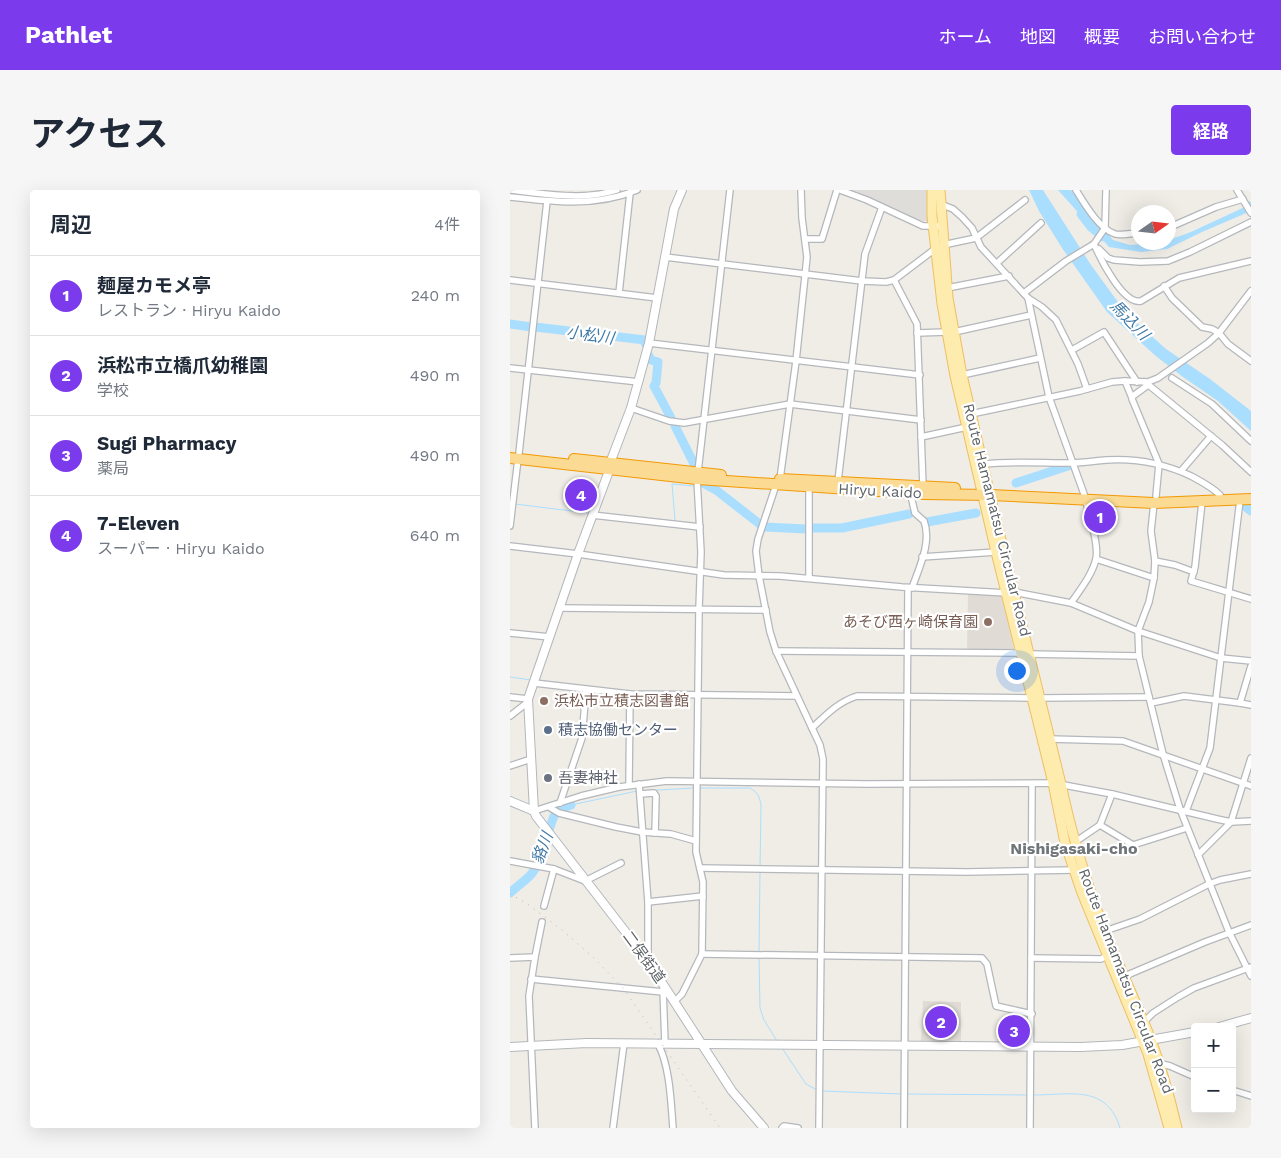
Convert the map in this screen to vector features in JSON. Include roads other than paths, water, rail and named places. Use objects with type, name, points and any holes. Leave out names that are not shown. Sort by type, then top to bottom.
[{"type":"highway","name":"Hiryu Kaido","points":[[514,455],[610,467],[778,482],[809,487],[910,492],[986,492]]},
{"type":"highway","name":"Hiryu Kaido","points":[[778,482],[838,481],[986,492],[1202,502],[1251,500]]},
{"type":"highway","name":"Hiryu Kaido","points":[[1155,500],[1251,493]]},
{"type":"main road","name":"Route Hamamatsu Circular Road","points":[[932,190],[950,332],[967,427],[986,492],[1057,784],[1105,932],[1144,1023],[1153,1070],[1169,1128]]},
{"type":"main road","name":"Route Hamamatsu Circular Road","points":[[937,226],[940,190]]},
{"type":"main road","name":"Route Hamamatsu Circular Road","points":[[939,247],[947,288],[950,332],[983,464],[996,552],[1010,592]]},
{"type":"main road","name":"Route Hamamatsu Circular Road","points":[[1036,698],[1050,740],[1065,843],[1107,956],[1158,1063],[1178,1128]]},
{"type":"street","points":[[511,190],[566,196],[589,195],[617,190]]},
{"type":"street","points":[[510,197],[580,203],[616,197],[637,190]]},
{"type":"street","points":[[534,811],[528,700],[639,382],[649,343],[674,209],[682,190]]},
{"type":"street","points":[[675,1000],[682,994],[702,954],[703,882],[696,852],[700,572],[698,476],[730,190]]},
{"type":"street","points":[[801,190],[802,218],[807,257],[796,361],[778,482],[758,539],[756,551],[759,576],[776,651],[820,745],[823,759],[819,1128]]},
{"type":"street","points":[[805,239],[822,239],[839,190],[923,226],[937,226]]},
{"type":"street","points":[[1076,190],[1090,212],[1105,228],[1116,234],[1131,233]]},
{"type":"street","points":[[1026,295],[1066,261],[1092,245],[1105,228],[1106,190]]},
{"type":"street","points":[[1237,190],[1251,213]]},
{"type":"street","points":[[619,293],[630,193]]},
{"type":"street","points":[[665,257],[862,281],[886,282],[894,280],[939,247],[976,238],[1025,200]]},
{"type":"street","points":[[1176,224],[1216,207],[1243,200]]},
{"type":"street","points":[[510,526],[514,455],[529,370],[547,201]]},
{"type":"street","points":[[940,204],[953,209],[962,217],[970,226],[981,247],[1026,295],[1042,306],[1056,320],[1072,350],[1085,379],[1087,389]]},
{"type":"street","points":[[838,481],[865,254],[882,207]]},
{"type":"street","points":[[1092,245],[1114,260],[1140,262],[1168,261],[1251,222]]},
{"type":"street","points":[[997,263],[1042,223]]},
{"type":"street","points":[[1092,245],[1115,283],[1134,302],[1141,301],[1179,278],[1251,261]]},
{"type":"street","points":[[947,288],[1009,276]]},
{"type":"street","points":[[510,280],[657,298]]},
{"type":"street","points":[[894,280],[917,324],[923,487]]},
{"type":"street","points":[[1164,286],[1172,298],[1202,328],[1219,332],[1228,344],[1251,361]]},
{"type":"street","points":[[1132,398],[1146,384],[1168,372],[1208,343],[1251,291]]},
{"type":"street","points":[[1026,295],[1049,397],[1085,497],[1096,549],[1096,559],[1090,574],[1071,604]]},
{"type":"street","points":[[917,333],[950,332],[1031,315]]},
{"type":"street","points":[[1072,350],[1104,332],[1137,382]]},
{"type":"street","points":[[649,343],[920,375]]},
{"type":"street","points":[[962,375],[1040,358]]},
{"type":"street","points":[[510,368],[639,382]]},
{"type":"street","points":[[1172,378],[1212,404],[1251,441]]},
{"type":"street","points":[[1125,381],[1159,464],[1151,531],[1155,562],[1154,578],[1152,592],[1138,631],[1139,656],[1163,754],[1183,810],[1187,828],[1229,932],[1249,968],[1251,976]]},
{"type":"street","points":[[971,414],[1112,382],[1137,382],[1146,384],[1211,436],[1251,472]]},
{"type":"street","points":[[631,408],[669,421],[684,423],[790,404],[921,420]]},
{"type":"street","points":[[921,437],[967,427]]},
{"type":"street","points":[[1181,472],[1211,436]]},
{"type":"street","points":[[983,464],[1132,460],[1166,465],[1214,489],[1220,495]]},
{"type":"street","points":[[809,487],[809,578]]},
{"type":"street","points":[[904,1128],[906,697],[910,588],[922,557],[927,537],[926,525],[921,517],[915,514],[910,492]]},
{"type":"street","points":[[1183,810],[1210,748],[1240,500]]},
{"type":"street","points":[[1202,502],[1192,581],[1251,599]]},
{"type":"street","points":[[592,514],[700,527]]},
{"type":"street","points":[[510,546],[741,577],[809,578],[910,588],[1010,592],[1071,604],[1138,631],[1221,658],[1251,661]]},
{"type":"street","points":[[922,557],[996,552]]},
{"type":"street","points":[[1096,559],[1154,578]]},
{"type":"street","points":[[1155,562],[1175,565],[1194,572]]},
{"type":"street","points":[[560,608],[766,610]]},
{"type":"street","points":[[510,633],[550,637]]},
{"type":"street","points":[[776,651],[1139,656]]},
{"type":"street","points":[[1240,703],[1251,666]]},
{"type":"street","points":[[534,680],[586,690],[630,694],[796,696]]},
{"type":"street","points":[[560,803],[582,738],[586,690]]},
{"type":"street","points":[[629,785],[630,694]]},
{"type":"street","points":[[812,728],[835,706],[857,696],[1150,700],[1184,696],[1251,705]]},
{"type":"street","points":[[510,697],[528,700]]},
{"type":"street","points":[[510,716],[528,700]]},
{"type":"street","points":[[1050,740],[1123,741],[1251,786]]},
{"type":"street","points":[[1198,855],[1231,822],[1251,758]]},
{"type":"street","points":[[510,766],[531,759]]},
{"type":"street","points":[[640,790],[667,781],[697,786],[1057,784],[1112,794],[1231,822],[1251,821]]},
{"type":"street","points":[[1030,1128],[1032,784]]},
{"type":"street","points":[[510,801],[534,811],[551,808],[581,796],[629,785],[654,793],[656,796],[655,833]]},
{"type":"street","points":[[640,790],[648,902],[648,961]]},
{"type":"street","points":[[1075,842],[1100,825],[1112,794]]},
{"type":"street","points":[[551,808],[559,813],[642,832],[671,834],[696,841]]},
{"type":"street","name":"二俣街道","points":[[534,811],[648,961],[663,988],[675,1000],[732,1091],[764,1128]]},
{"type":"street","points":[[1100,825],[1133,845],[1187,828]]},
{"type":"street","points":[[510,861],[554,869],[585,880],[621,863]]},
{"type":"street","points":[[700,868],[1074,870]]},
{"type":"street","points":[[544,906],[554,869]]},
{"type":"street","points":[[1105,932],[1140,918],[1209,884],[1251,874]]},
{"type":"street","points":[[648,902],[703,896]]},
{"type":"street","points":[[535,1128],[529,996],[542,922]]},
{"type":"street","points":[[1124,976],[1229,932],[1251,925]]},
{"type":"street","points":[[702,954],[982,958],[987,964],[996,1006],[1032,1014]]},
{"type":"street","points":[[1031,958],[1101,959],[1107,956]]},
{"type":"street","points":[[510,958],[535,957]]},
{"type":"street","points":[[1144,1023],[1153,1013],[1194,988],[1249,968]]},
{"type":"street","points":[[531,980],[663,988],[661,1044],[666,1068],[673,1128]]},
{"type":"street","points":[[1233,1023],[1251,1018]]},
{"type":"street","points":[[510,1047],[624,1043],[1090,1047],[1147,1041],[1191,1033]]},
{"type":"street","points":[[613,1128],[624,1043]]},
{"type":"street","points":[[1158,1063],[1191,1075]]},
{"type":"street","points":[[1236,1091],[1251,1096]]},
{"type":"street","points":[[782,1128],[784,1126],[798,1128]]},
{"type":"water","name":"馬込川","points":[[1029,190],[1043,190],[1091,265],[1126,313],[1166,349],[1210,379],[1251,411],[1251,431],[1218,401],[1157,357],[1107,312],[1062,248],[1039,211]]},
{"type":"water","points":[[1058,190],[1071,190],[1113,240],[1131,245],[1131,250],[1158,250],[1141,252],[1109,247]]},
{"type":"water","points":[[1247,201],[1251,202],[1251,211],[1176,245],[1176,237],[1249,205]]},
{"type":"waterway","points":[[1081,214],[1091,227],[1103,237]]},
{"type":"waterway","name":"小松川","points":[[510,324],[531,327]]},
{"type":"waterway","name":"小松川","points":[[535,327],[645,340],[645,343]]},
{"type":"waterway","name":"小松川","points":[[649,356],[651,360],[658,362],[654,386],[671,418]]},
{"type":"waterway","name":"小松川","points":[[675,426],[695,466]]},
{"type":"waterway","name":"小松川","points":[[1016,483],[1071,465]]},
{"type":"waterway","name":"小松川","points":[[703,483],[716,490],[761,525]]},
{"type":"waterway","points":[[675,520],[672,484],[694,486],[695,484]]},
{"type":"waterway","points":[[515,504],[588,513]]},
{"type":"waterway","name":"小松川","points":[[1247,508],[1251,511]]},
{"type":"waterway","name":"小松川","points":[[927,522],[976,513]]},
{"type":"waterway","name":"小松川","points":[[810,528],[842,528],[909,514]]},
{"type":"waterway","name":"小松川","points":[[765,527],[806,529]]},
{"type":"waterway","points":[[510,677],[531,680]]},
{"type":"waterway","points":[[538,680],[551,682]]},
{"type":"waterway","points":[[555,683],[584,686]]},
{"type":"waterway","points":[[641,791],[694,788]]},
{"type":"waterway","points":[[698,788],[750,788],[757,794],[761,806],[760,868]]},
{"type":"waterway","points":[[571,805],[637,791]]},
{"type":"waterway","name":"貉川","points":[[510,893],[531,875],[538,865],[557,810],[571,805]]},
{"type":"waterway","points":[[759,953],[760,872]]},
{"type":"waterway","points":[[759,957],[760,1008],[764,1020],[777,1041]]},
{"type":"waterway","points":[[782,1048],[806,1084],[817,1090]]},
{"type":"waterway","points":[[821,1091],[902,1094]]},
{"type":"waterway","points":[[906,1094],[1027,1095]]},
{"type":"waterway","points":[[1033,1095],[1073,1094],[1097,1098],[1106,1104],[1114,1114],[1120,1128]]},
{"type":"railway","points":[[510,894],[526,903],[562,930],[594,958],[623,988],[720,1128]]},
{"type":"place","name":"7-Eleven","points":[[581,495]]},
{"type":"place","name":"麺屋カモメ亭","points":[[1100,517]]},
{"type":"place","name":"あそび西ヶ崎保育園","points":[[988,622]]},
{"type":"place","name":"浜松市立積志図書館","points":[[544,701]]},
{"type":"place","name":"積志協働センター","points":[[548,730]]},
{"type":"place","name":"吾妻神社","points":[[548,778]]},
{"type":"place","name":"浜松市立橋爪幼稚園","points":[[941,1022]]},
{"type":"place","name":"Sugi Pharmacy","points":[[1014,1031]]},
{"type":"district","name":"Nishigasaki-cho","points":[[1074,848]]}]
